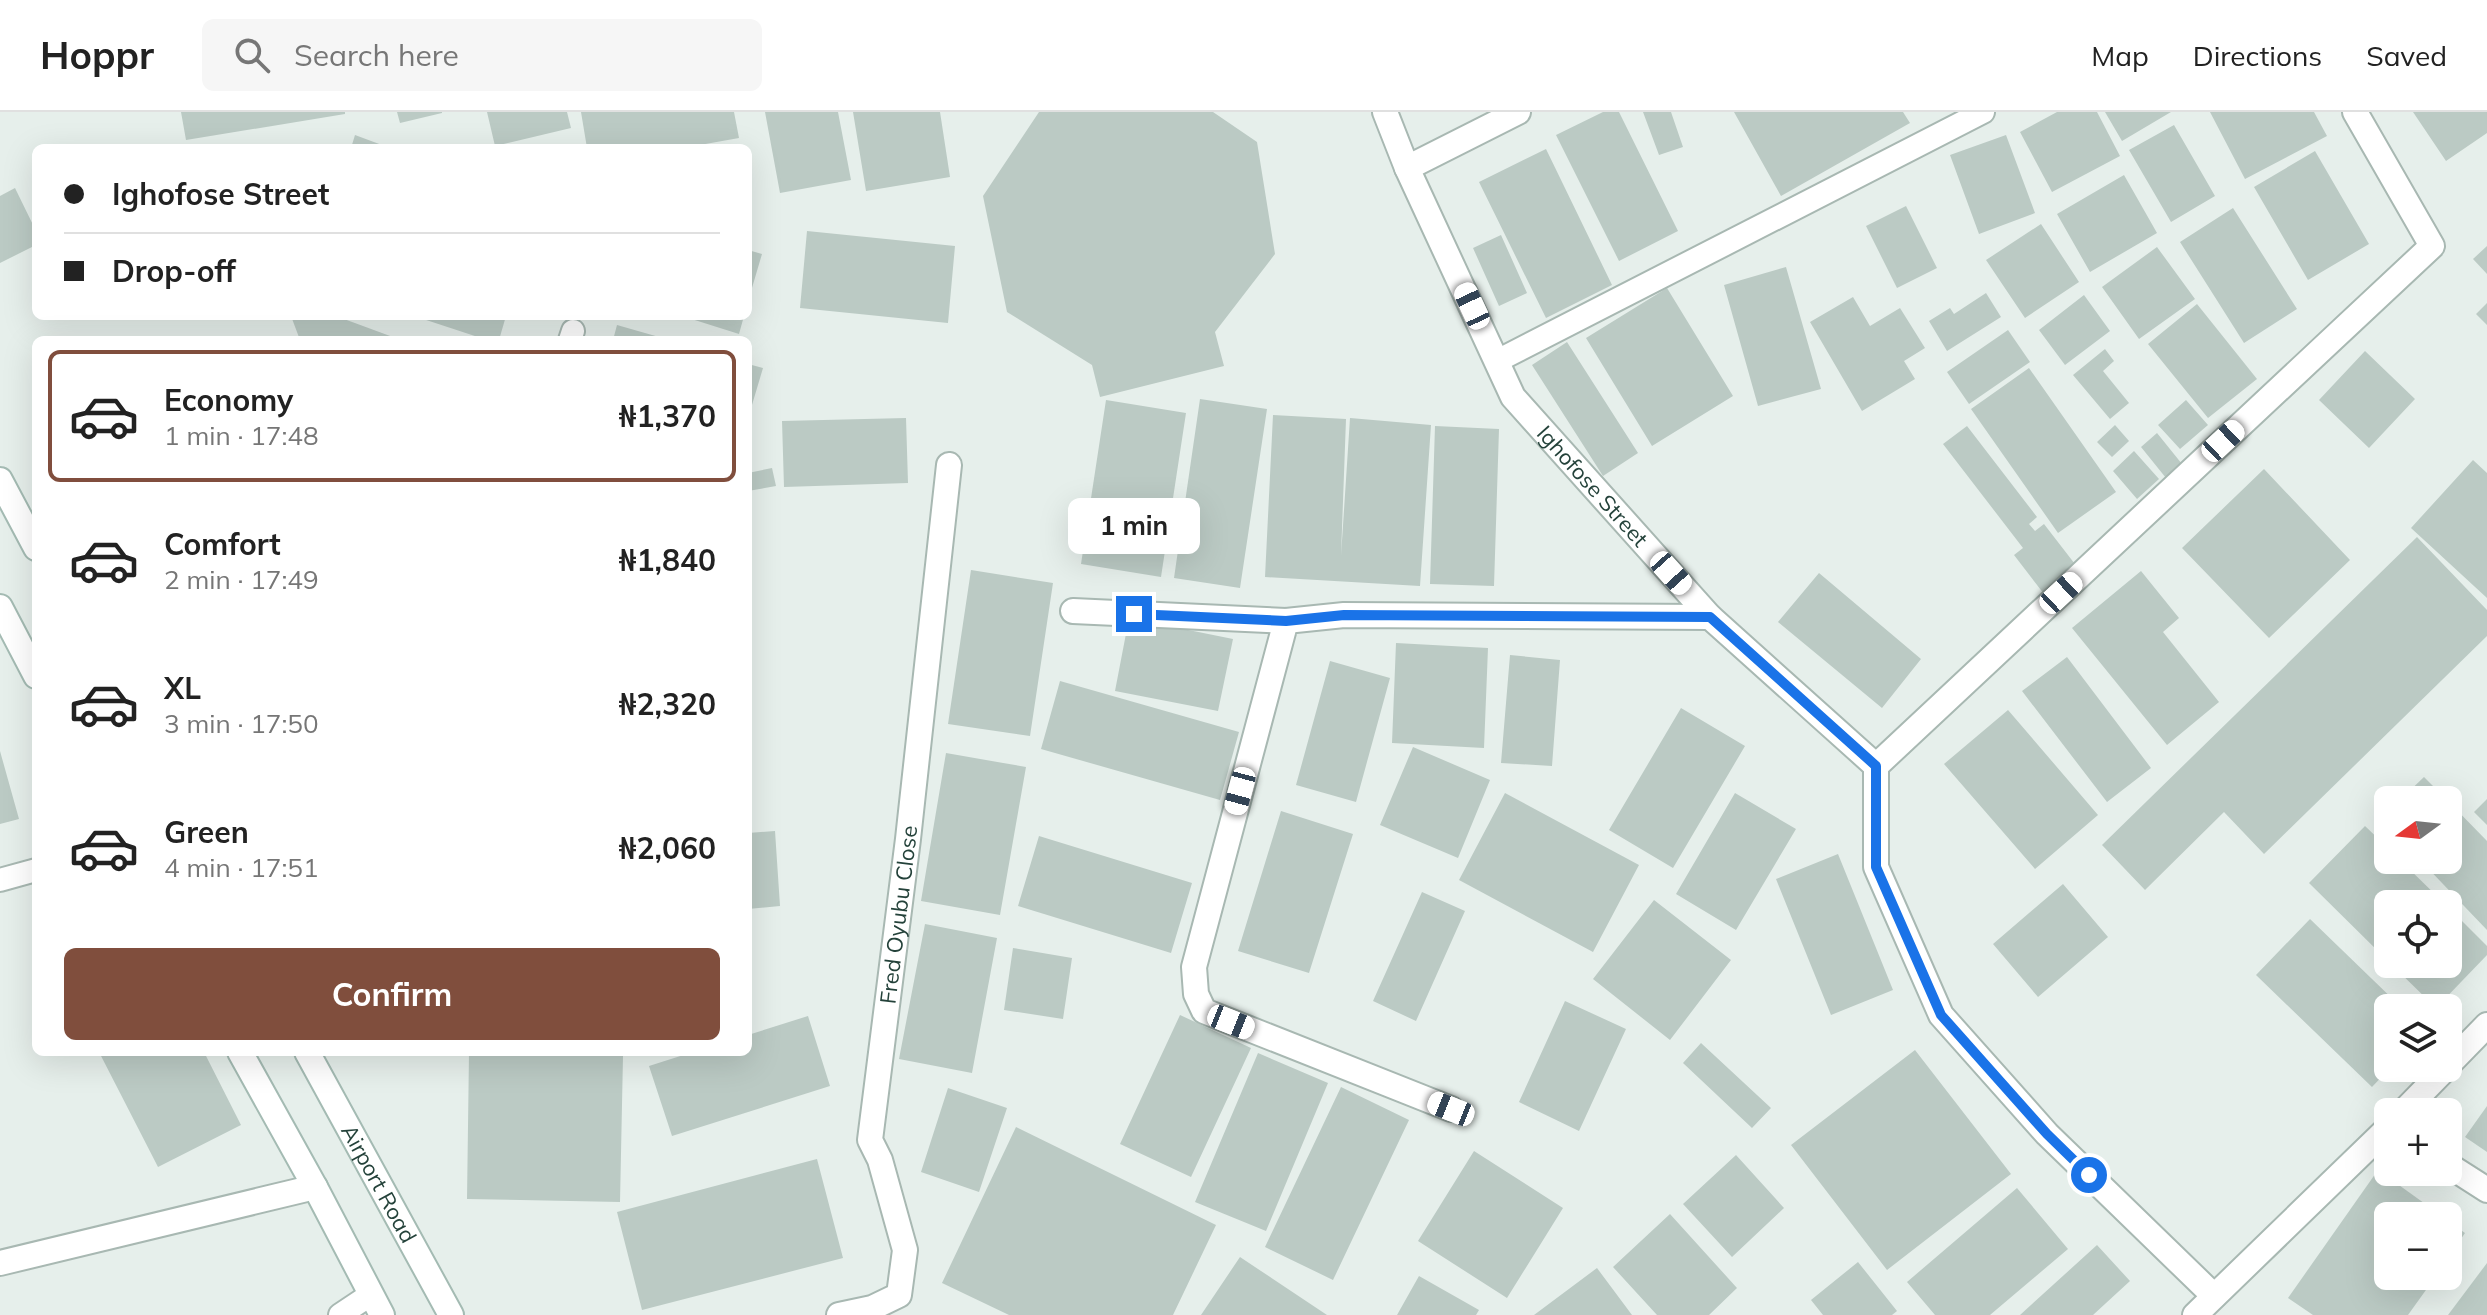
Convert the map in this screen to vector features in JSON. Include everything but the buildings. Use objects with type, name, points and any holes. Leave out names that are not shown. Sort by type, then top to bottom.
[{"type":"street","name":"Ighofose Street","points":[[1385,112],[1407,168],[1513,397],[1710,617],[1876,766]]},
{"type":"street","points":[[1407,168],[1518,112]]},
{"type":"street","points":[[2214,1296],[2047,1134],[1941,1015],[1876,867],[1876,766],[2432,246],[2355,112]]},
{"type":"street","name":"Fred Oyubu Close","points":[[839,1315],[872,1308],[899,1295],[905,1250],[880,1160],[870,1140],[908,839],[949,465]]},
{"type":"street","points":[[0,480],[32,540]]},
{"type":"street","points":[[0,607],[32,668]]},
{"type":"street","points":[[1073,611],[1286,621],[1344,615],[1710,617]]},
{"type":"street","points":[[1286,621],[1194,967],[1196,994],[1204,1011],[1451,1109]]},
{"type":"street","points":[[2462,1051],[2487,1025]]},
{"type":"street","points":[[242,1056],[376,1305]]},
{"type":"street","name":"Airport Road","points":[[309,1056],[451,1315]]},
{"type":"street","points":[[2417,1098],[2432,1082]]},
{"type":"street","points":[[2195,1315],[2374,1142]]},
{"type":"street","points":[[2462,1174],[2487,1190]]},
{"type":"street","points":[[0,1263],[315,1187]]},
{"type":"lane","points":[[1497,361],[1983,112]]},
{"type":"lane","points":[[0,880],[32,871]]},
{"type":"lane","points":[[340,1315],[376,1305]]},
{"type":"route","points":[[1134,614],[1286,621],[1344,615],[1710,617],[1876,766],[1876,867],[1941,1015],[2047,1134],[2089,1175]]}]
